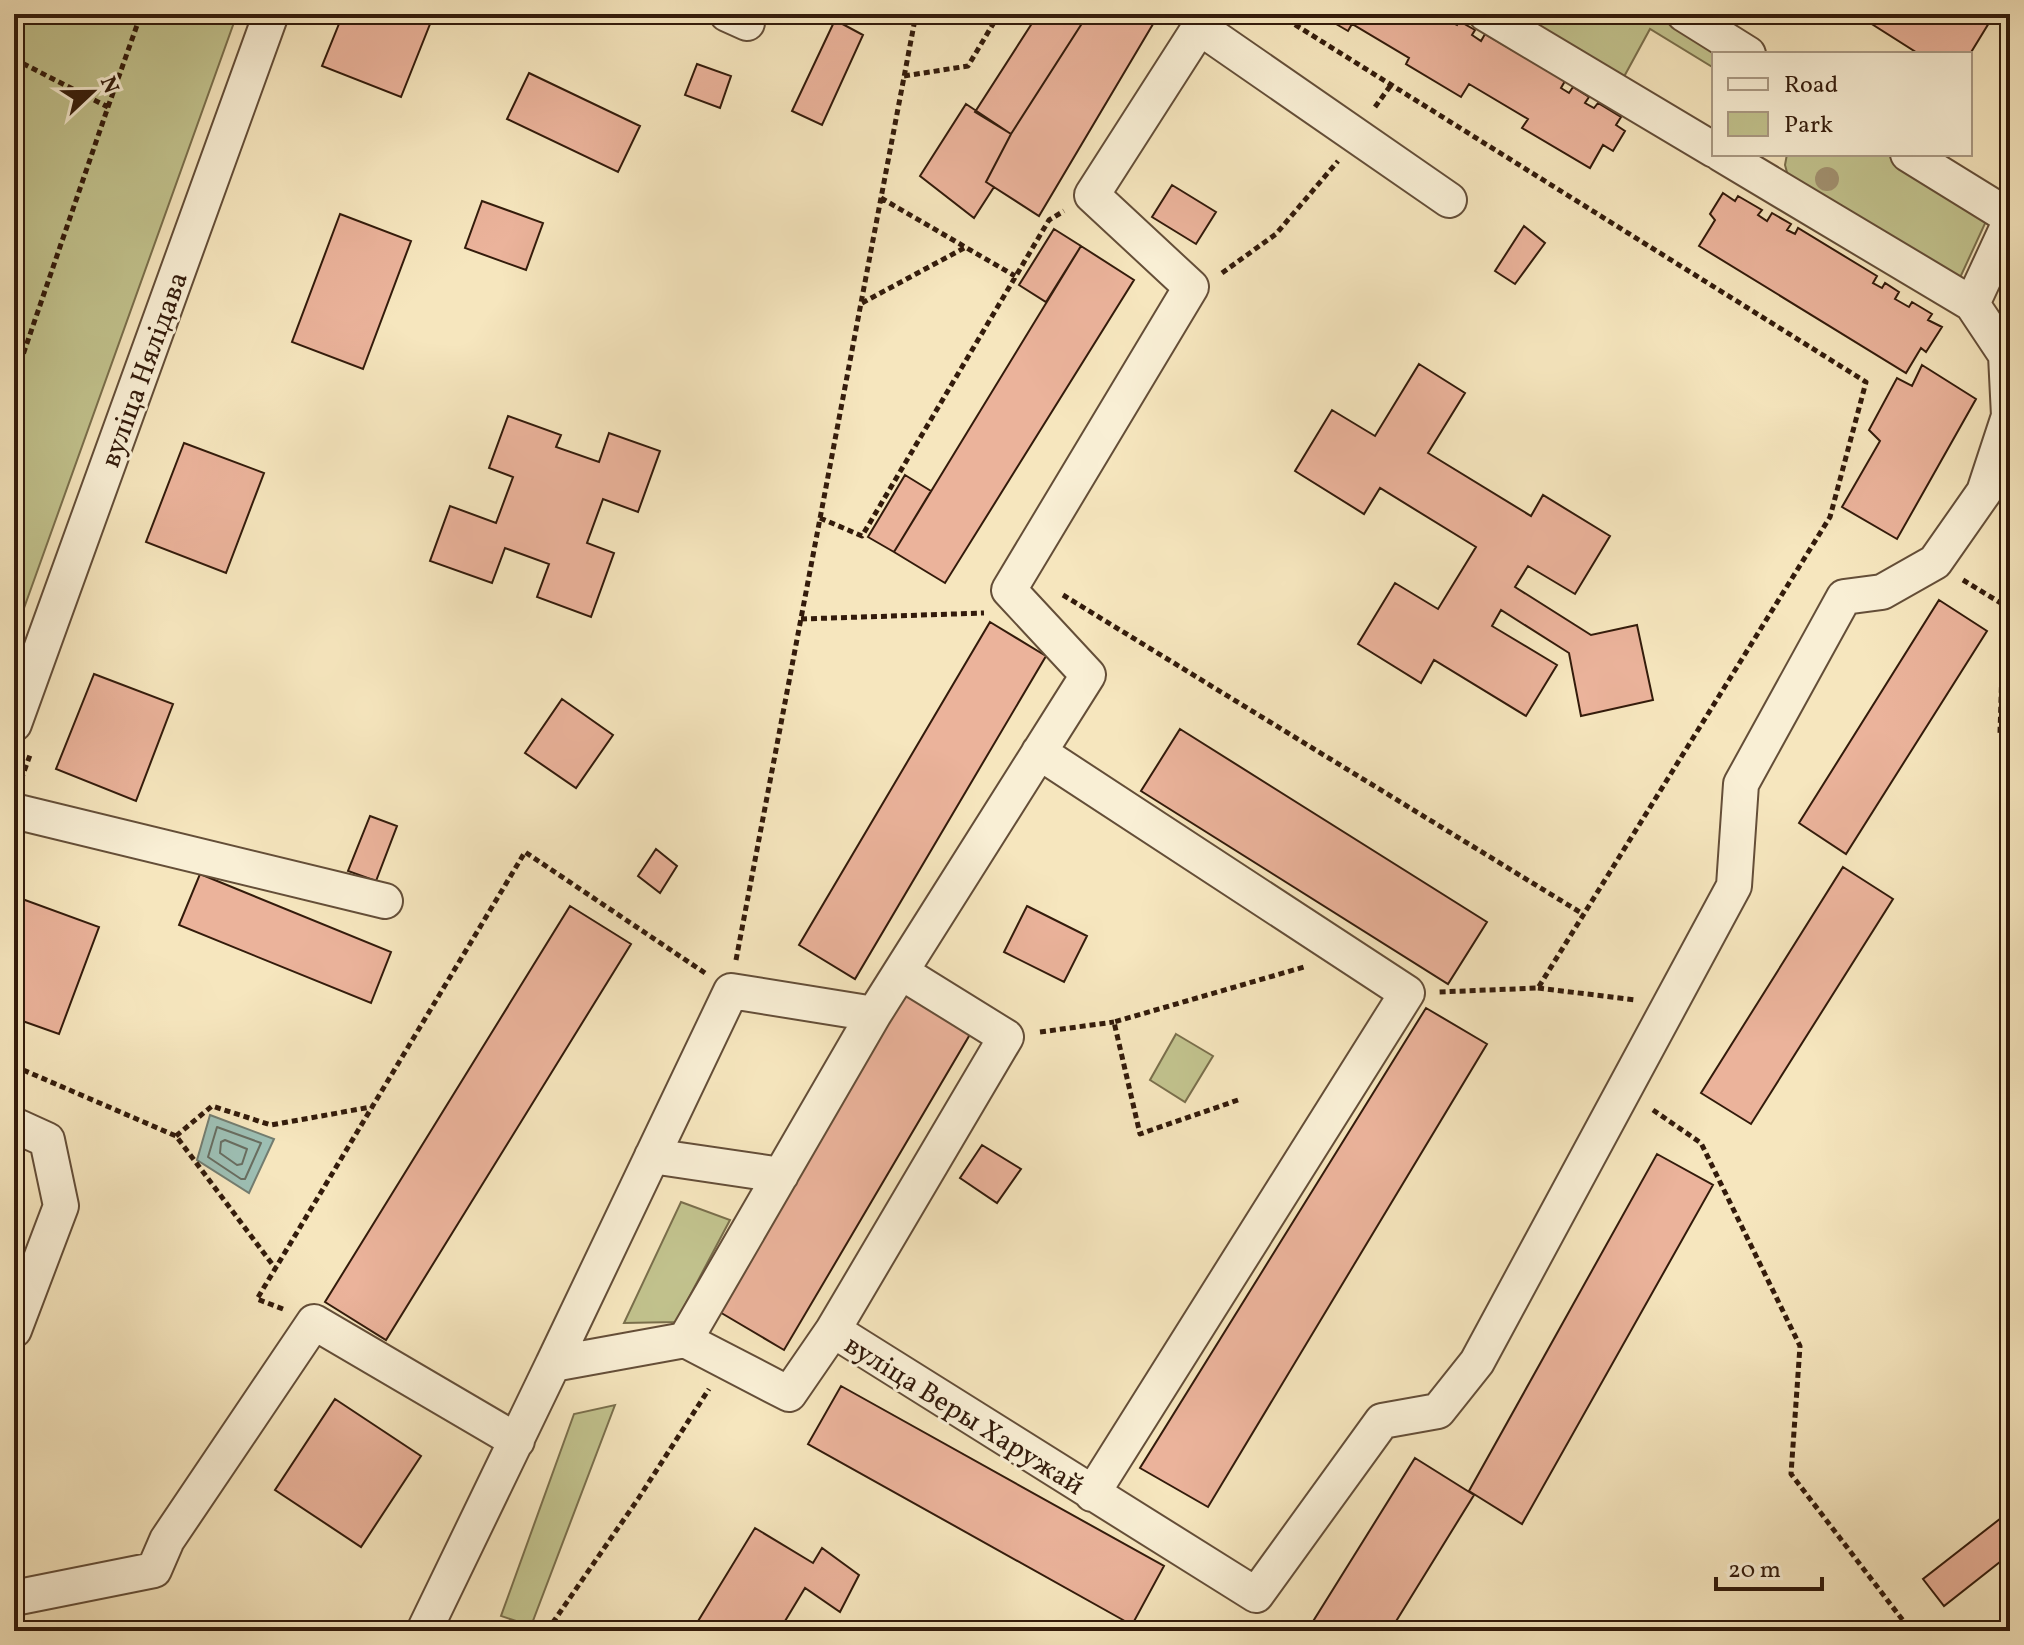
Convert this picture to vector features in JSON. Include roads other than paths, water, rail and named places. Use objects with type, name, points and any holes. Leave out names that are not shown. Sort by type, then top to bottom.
[{"type":"street","name":"вуліца Нялідава","points":[[14,724],[271,14]]},
{"type":"street","points":[[1486,14],[1712,149]]},
{"type":"street","points":[[1684,14],[1745,52]]},
{"type":"street","points":[[553,1364],[685,1340],[874,1014],[1088,675],[1020,584],[1191,287],[1092,195],[1204,21],[1449,200]]},
{"type":"street","points":[[1724,156],[1972,304],[2010,220],[1911,156]]},
{"type":"street","name":"вуліца Веры Харужай","points":[[685,1340],[789,1394],[833,1330],[1256,1595],[1382,1421],[1438,1411],[1477,1362],[1734,886],[1741,784],[1844,597],[1882,592],[1935,562],[1984,492],[2009,416],[2006,355],[1972,304]]},
{"type":"street","points":[[1039,752],[1407,993],[1092,1494]]},
{"type":"street","points":[[14,811],[385,901]]},
{"type":"street","points":[[833,1330],[1006,1037],[901,972]]},
{"type":"street","points":[[426,1630],[731,991],[874,1014]]},
{"type":"street","points":[[14,1125],[47,1140],[61,1206],[14,1330]]},
{"type":"street","points":[[652,1156],[781,1175]]},
{"type":"street","points":[[14,1598],[154,1570],[167,1540],[314,1322],[517,1441]]},
{"type":"water","points":[[210,1115],[274,1139],[249,1193],[197,1160]]}]
